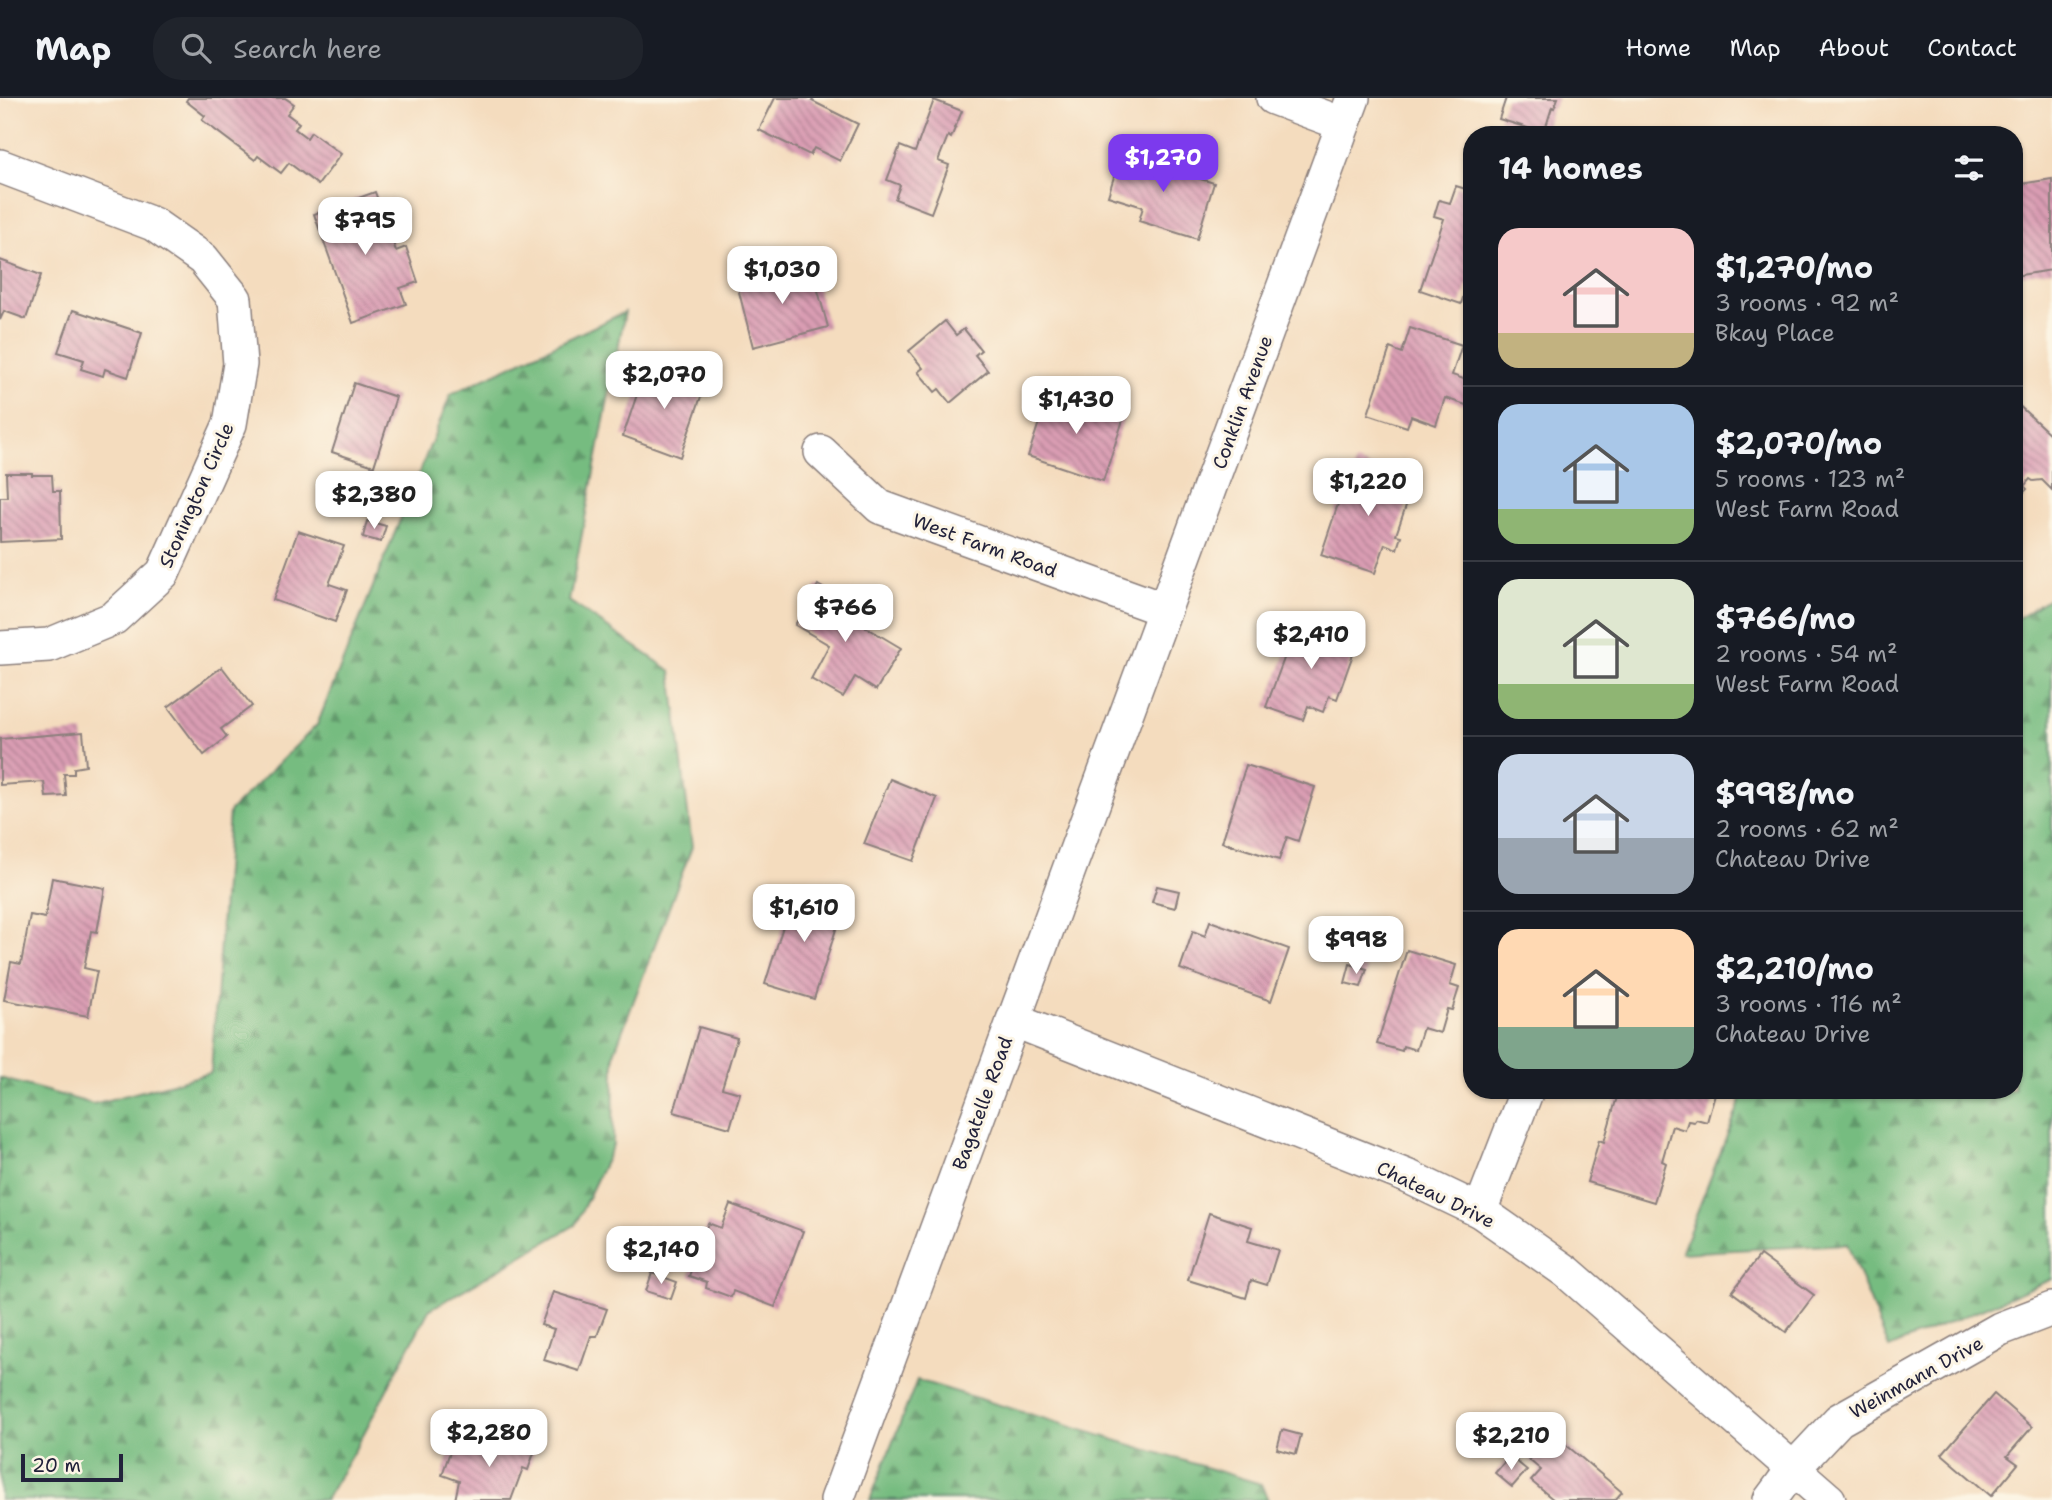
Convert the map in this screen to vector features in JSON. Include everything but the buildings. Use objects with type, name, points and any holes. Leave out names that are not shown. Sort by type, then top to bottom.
[{"type":"street","points":[[1273,98],[1348,111]]},
{"type":"street","name":"Conklin Avenue","points":[[1129,706],[1348,111]]},
{"type":"street","name":"Stonington Circle","points":[[0,166],[153,224],[203,259],[235,299],[240,364],[230,424],[163,573],[114,618],[49,645],[0,648]]},
{"type":"street","name":"West Farm Road","points":[[821,452],[880,507],[1165,610]]},
{"type":"street","name":"Bagatelle Road","points":[[837,1500],[1129,706]]},
{"type":"street","name":"Chateau Drive","points":[[1013,1020],[1409,1177],[1480,1211],[1567,1272],[1829,1500]]},
{"type":"street","points":[[1480,1211],[1524,1099]]},
{"type":"street","name":"Weinmann Drive","points":[[1770,1500],[1793,1469],[1839,1420],[2000,1329],[2052,1309]]},
{"type":"green space","points":[[625,312],[569,601],[671,671],[692,847],[614,1053],[613,1145],[575,1225],[429,1310],[357,1446],[325,1500],[0,1500],[0,1078],[93,1104],[211,1073],[229,812],[317,725],[451,394]]},
{"type":"green space","points":[[2052,596],[2052,1279],[1889,1348],[1847,1244],[1681,1253],[1741,1099],[2023,1099],[2023,615]]},
{"type":"green space","points":[[917,1380],[1261,1484],[1268,1500],[870,1500]]}]
